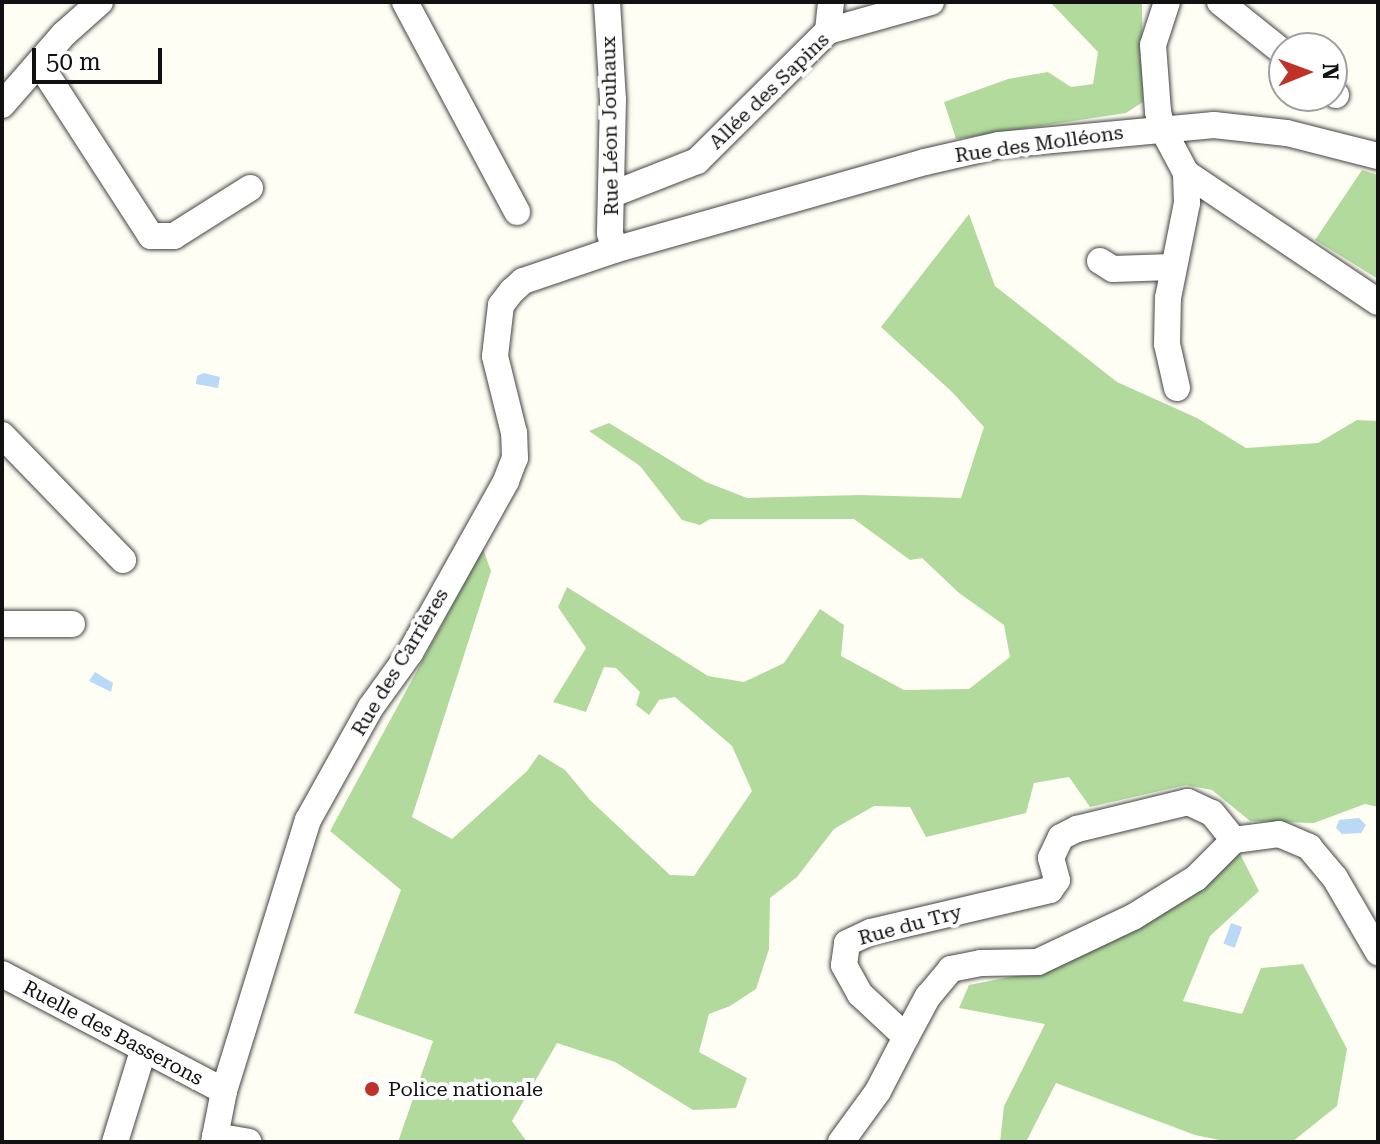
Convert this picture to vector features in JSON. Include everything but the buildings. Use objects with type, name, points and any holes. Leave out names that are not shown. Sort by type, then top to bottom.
[{"type":"street","points":[[2,105],[100,2]]},
{"type":"street","points":[[405,2],[517,212]]},
{"type":"street","name":"Rue Léon Jouhaux","points":[[607,2],[613,194],[610,233],[614,250]]},
{"type":"street","points":[[828,31],[831,2]]},
{"type":"street","name":"Allée des Sapins","points":[[613,194],[697,161],[828,31],[931,2]]},
{"type":"street","points":[[1167,2],[1153,45],[1162,128],[1186,173],[1187,203],[1172,267],[1167,344],[1177,388]]},
{"type":"street","points":[[1220,2],[1268,40]]},
{"type":"street","points":[[39,63],[151,236],[174,236],[250,188]]},
{"type":"street","name":"Rue des Molléons","points":[[614,250],[984,148],[1214,125],[1287,133],[1378,156]]},
{"type":"street","points":[[1186,173],[1378,302]]},
{"type":"street","name":"Rue des Carrières","points":[[214,1139],[224,1091],[308,820],[371,707],[410,653],[497,497],[515,458],[514,433],[495,356],[501,305],[523,281],[614,250]]},
{"type":"street","points":[[1100,261],[1113,269],[1172,267]]},
{"type":"street","points":[[2,435],[123,560]]},
{"type":"street","points":[[2,624],[72,624]]},
{"type":"street","name":"Rue du Try","points":[[906,1037],[860,994],[844,965],[847,943],[871,932],[1050,890],[1057,880],[1051,858],[1061,837],[1077,829],[1188,802],[1212,813],[1234,840]]},
{"type":"street","points":[[841,1142],[878,1091],[928,996],[951,969],[981,963],[1038,962],[1133,917],[1196,878],[1234,840],[1279,834],[1309,847],[1335,878],[1378,952]]},
{"type":"street","name":"Ruelle des Basserons","points":[[2,974],[224,1091]]},
{"type":"street","points":[[115,1142],[144,1048]]},
{"type":"street","points":[[214,1139],[248,1142]]},
{"type":"green space","points":[[1050,2],[1142,3],[1143,102],[1126,113],[956,139],[944,102],[1008,79],[1048,72],[1071,87],[1093,84],[1098,52]]},
{"type":"green space","points":[[1362,170],[1378,175],[1378,279],[1315,240]]},
{"type":"green space","points":[[969,214],[995,286],[1117,382],[1197,418],[1246,448],[1318,443],[1357,420],[1378,421],[1378,807],[1365,804],[1314,823],[1250,821],[1212,790],[1186,785],[1090,807],[1069,777],[1034,783],[1026,813],[926,837],[910,807],[874,806],[834,829],[797,877],[770,898],[769,949],[756,989],[730,1006],[709,1014],[699,1052],[747,1078],[736,1108],[693,1110],[615,1062],[557,1043],[512,1121],[527,1142],[398,1142],[433,1041],[354,1013],[401,890],[330,831],[483,549],[491,571],[412,817],[452,839],[527,771],[539,754],[565,770],[590,800],[670,875],[694,876],[752,791],[732,746],[675,697],[659,700],[649,715],[636,705],[640,692],[616,668],[604,667],[586,712],[553,702],[586,648],[558,607],[567,587],[708,676],[744,682],[784,663],[820,609],[844,625],[841,656],[904,690],[969,689],[1010,657],[1004,625],[959,593],[922,558],[910,560],[854,519],[710,519],[700,525],[682,520],[640,466],[589,431],[609,423],[706,482],[747,498],[860,495],[961,498],[984,427],[952,392],[881,327]]},
{"type":"green space","points":[[1238,850],[1259,891],[1210,936],[1183,1001],[1242,1014],[1261,968],[1303,964],[1347,1049],[1337,1106],[1292,1142],[1229,1142],[1195,1135],[1056,1083],[1026,1142],[1000,1142],[1004,1106],[1045,1024],[959,1008],[969,985],[1051,969]]},
{"type":"water","points":[[204,373],[220,377],[218,388],[196,384],[197,376]]},
{"type":"water","points":[[95,672],[113,683],[111,692],[89,681]]},
{"type":"water","points":[[1359,818],[1366,825],[1361,833],[1342,834],[1336,828],[1339,820]]},
{"type":"water","points":[[1231,923],[1242,927],[1235,948],[1223,944]]},
{"type":"place","name":"Police nationale","points":[[372,1089]]}]
